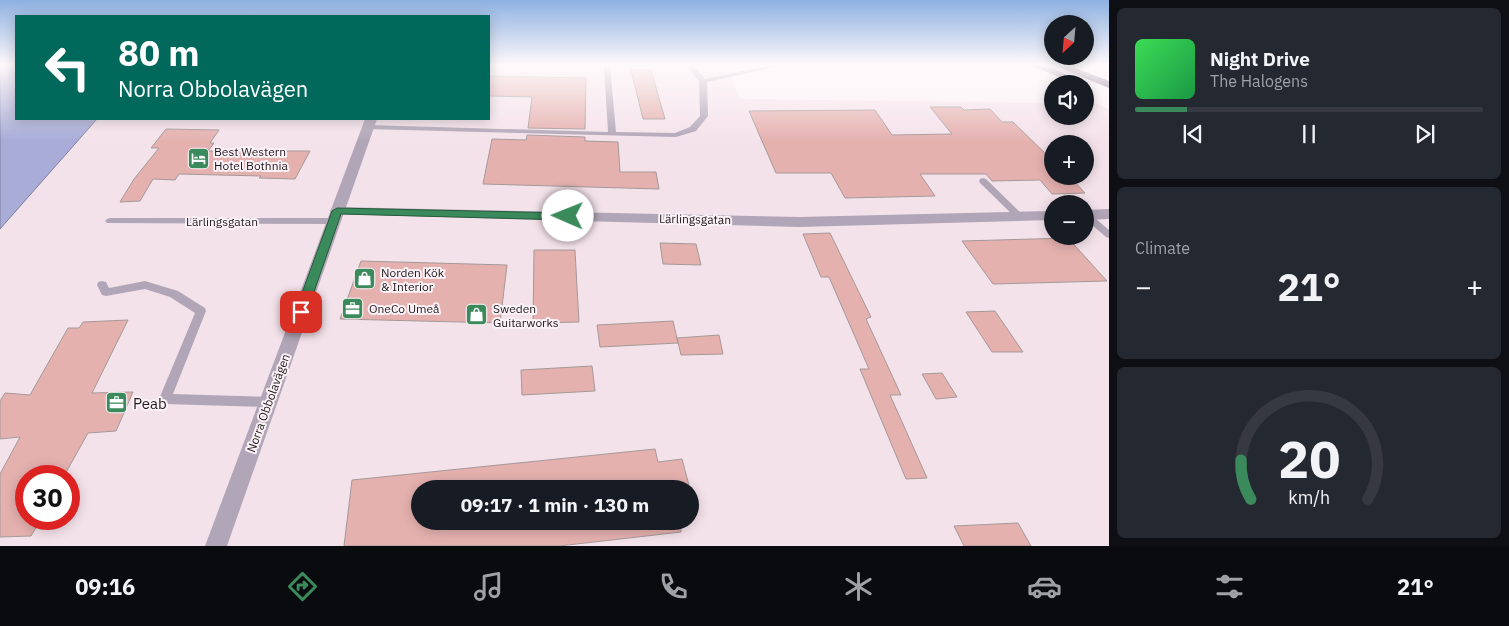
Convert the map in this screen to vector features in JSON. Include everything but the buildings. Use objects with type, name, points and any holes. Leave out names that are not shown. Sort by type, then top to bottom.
[{"type":"street","name":"Norra Obbolavägen","points":[[216,546],[369,123]]},
{"type":"street","points":[[1094,215],[1109,214]]},
{"type":"street","name":"Lärlingsgatan","points":[[335,216],[799,222],[1044,216]]},
{"type":"lane","points":[[609,90],[612,134]]},
{"type":"lane","points":[[369,123],[612,134],[676,135],[693,129],[704,116],[703,90]]},
{"type":"lane","points":[[983,181],[1020,217]]},
{"type":"lane","name":"Lärlingsgatan","points":[[110,221],[335,216]]},
{"type":"lane","points":[[1094,222],[1109,235]]},
{"type":"lane","points":[[102,285],[106,292],[145,285],[174,294],[201,312],[165,399],[268,402]]},
{"type":"shaded area","points":[[490,90],[737,90],[741,99],[1044,103],[1044,125],[1094,125],[1094,104],[1109,109],[1109,546],[0,546],[0,229],[95,120],[490,120]]},
{"type":"water","points":[[0,90],[15,90],[15,120],[96,120],[0,229]]},
{"type":"place","name":"Best Western Hotel Bothnia","points":[[198,158]]},
{"type":"place","name":"Norden Kök & Interior","points":[[365,279]]},
{"type":"place","name":"OneCo Umeå","points":[[353,308]]},
{"type":"place","name":"Sweden Guitarworks","points":[[477,315]]},
{"type":"place","name":"Peab","points":[[117,403]]},
{"type":"route","points":[[301,312],[337,211],[568,216]]}]
